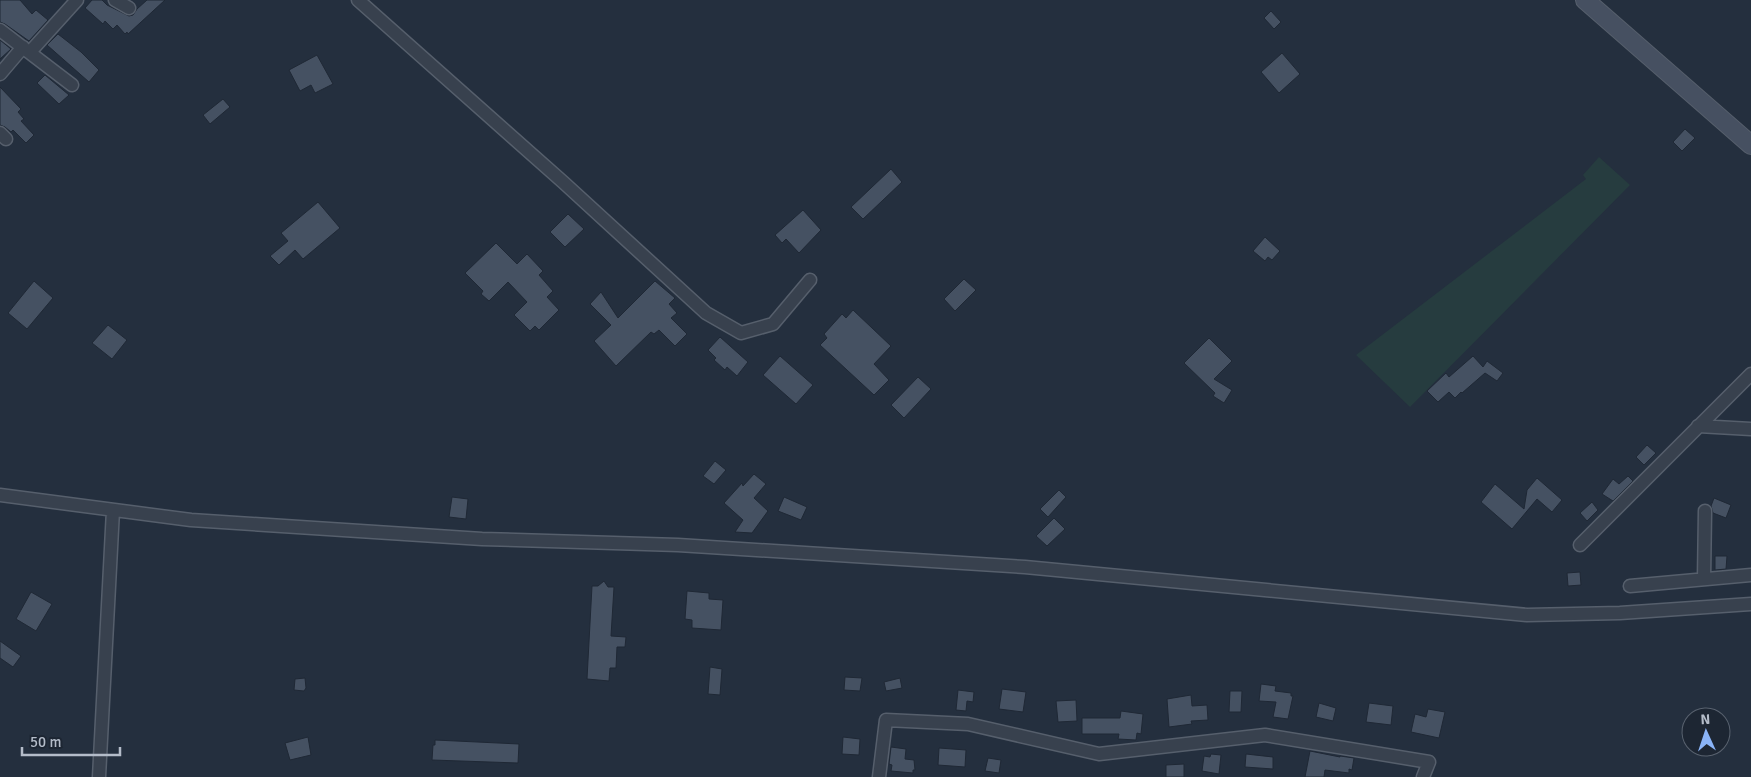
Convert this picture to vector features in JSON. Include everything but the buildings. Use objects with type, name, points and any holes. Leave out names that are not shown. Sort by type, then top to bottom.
[{"type":"street","points":[[0,74],[77,0]]},
{"type":"street","points":[[115,0],[129,8]]},
{"type":"street","points":[[358,0],[564,182],[706,313],[740,333],[773,324],[810,280]]},
{"type":"street","points":[[1585,0],[1751,145]]},
{"type":"street","points":[[0,30],[72,85]]},
{"type":"street","points":[[1580,545],[1751,374]]},
{"type":"street","points":[[1698,426],[1751,429]]},
{"type":"street","points":[[0,495],[191,520],[482,539],[678,546],[1025,567],[1527,614],[1620,613],[1751,604]]},
{"type":"street","points":[[99,777],[113,510]]},
{"type":"street","points":[[1704,579],[1705,510]]},
{"type":"street","points":[[1630,586],[1751,575]]},
{"type":"street","points":[[879,777],[886,720],[968,724],[1099,754],[1265,735],[1428,762],[1423,777]]},
{"type":"green space","points":[[1599,157],[1630,185],[1410,407],[1356,355],[1586,179],[1583,175]]}]
